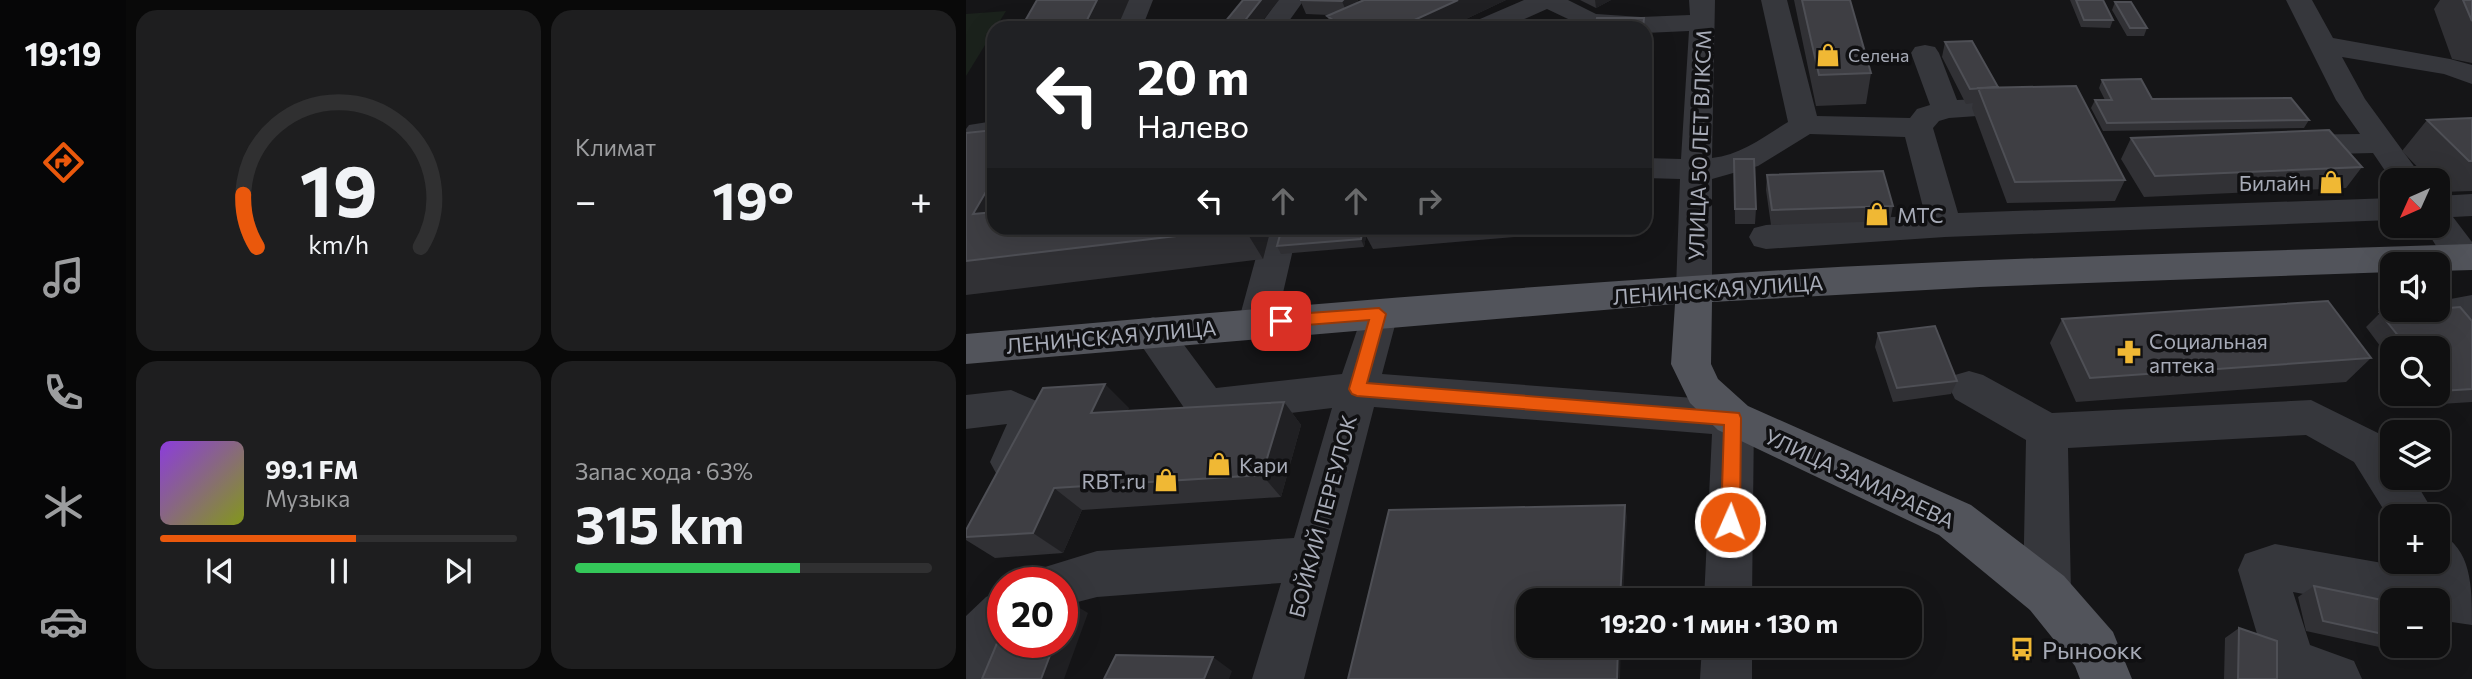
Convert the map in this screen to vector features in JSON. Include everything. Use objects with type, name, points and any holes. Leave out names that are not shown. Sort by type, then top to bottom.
[{"type":"main road","name":"ЛЕНИНСКАЯ УЛИЦА","points":[[966,349],[1694,289],[1980,274],[2468,257]]},
{"type":"main road","name":"УЛИЦА ЗАМАРАЕВА","points":[[1694,289],[1691,364],[1704,391],[1733,418],[1955,520],[2047,593],[2095,650],[2106,679]]},
{"type":"street","points":[[1132,21],[1140,0]]},
{"type":"street","points":[[1276,21],[1291,0]]},
{"type":"street","points":[[1498,21],[1547,0],[1591,21]]},
{"type":"street","points":[[1774,0],[1804,125]]},
{"type":"street","points":[[2299,0],[2351,100],[2400,168]]},
{"type":"street","points":[[1652,22],[1702,11]]},
{"type":"street","name":"УЛИЦА 50 ЛЕТ ВЛКСМ","points":[[1694,289],[1702,11]]},
{"type":"street","points":[[2323,45],[2450,67],[2472,75]]},
{"type":"street","points":[[1925,53],[1946,109]]},
{"type":"street","points":[[1918,128],[1928,116],[1946,109],[2044,105]]},
{"type":"street","points":[[1652,169],[1735,164],[1760,153],[1804,125],[1918,128]]},
{"type":"street","points":[[1918,128],[1945,225]]},
{"type":"street","points":[[2263,146],[2382,143]]},
{"type":"street","points":[[2450,206],[2472,205]]},
{"type":"street","points":[[1766,237],[1945,225],[2380,209]]},
{"type":"street","points":[[1257,323],[1278,235]]},
{"type":"street","points":[[2450,235],[2468,257]]},
{"type":"street","name":"БОЙКИЙ ПЕРЕУЛОК","points":[[1278,679],[1309,559],[1379,314]]},
{"type":"street","points":[[1153,332],[1206,406],[1357,389],[1733,418],[1728,588]]},
{"type":"street","points":[[1969,387],[2047,431],[2311,417],[2370,449],[2405,504]]},
{"type":"street","points":[[966,412],[1011,407],[1031,417],[999,492]]},
{"type":"street","points":[[2047,431],[2047,593]]},
{"type":"street","points":[[1078,579],[1097,574],[1309,559]]},
{"type":"street","points":[[2306,674],[2262,570],[2274,566],[2471,607]]},
{"type":"street","points":[[2450,573],[2471,607]]},
{"type":"street","points":[[966,667],[987,627]]},
{"type":"street","points":[[1726,679],[1727,658]]},
{"type":"shaded area","points":[[1006,11],[1000,21],[987,21],[987,42],[966,76],[966,14]]},
{"type":"building","points":[[1037,0],[1097,0],[1086,21],[1025,21]]},
{"type":"building","points":[[1243,0],[1261,0],[1244,21],[1226,21]]},
{"type":"building","points":[[1364,0],[1458,0],[1412,21],[1334,21],[1327,16]]},
{"type":"building","points":[[1802,0],[1850,0],[1871,73],[1819,75]]},
{"type":"building","points":[[2076,0],[2103,0],[2113,20],[2084,20]]},
{"type":"building","points":[[2463,0],[2472,0],[2472,21]]},
{"type":"building","points":[[2115,2],[2131,2],[2147,28],[2130,28]]},
{"type":"building","points":[[1597,18],[1644,18],[1644,21],[1596,21]]},
{"type":"building","points":[[1972,41],[1998,87],[1970,89],[1945,42]]},
{"type":"building","points":[[2141,79],[2152,99],[2291,98],[2309,120],[2107,123],[2095,100],[2112,100],[2102,80]]},
{"type":"building","points":[[2076,86],[2125,180],[2015,182],[1978,88]]},
{"type":"building","points":[[2472,118],[2472,161],[2427,120]]},
{"type":"building","points":[[2329,130],[2362,167],[2155,176],[2131,138]]},
{"type":"building","points":[[987,131],[987,190],[973,214],[987,213],[987,235],[1185,235],[966,261],[966,133]]},
{"type":"building","points":[[1734,159],[1754,159],[1756,209],[1735,209]]},
{"type":"building","points":[[1883,171],[1893,206],[1772,210],[1767,175]]},
{"type":"building","points":[[1280,235],[1362,235],[1361,239],[1277,246]]},
{"type":"building","points":[[2328,301],[2371,358],[2090,378],[2062,319]]},
{"type":"building","points":[[2460,307],[2472,321],[2472,389],[2450,390],[2450,336],[2398,336],[2387,322],[2450,322],[2450,308]]},
{"type":"building","points":[[1935,326],[1957,381],[1897,388],[1878,333]]},
{"type":"building","points":[[1105,384],[1091,413],[1284,402],[1262,475],[1054,488],[1033,533],[966,537],[966,530],[1043,388]]},
{"type":"building","points":[[1625,505],[1621,588],[1516,588],[1516,658],[1618,658],[1617,679],[1348,679],[1389,510]]},
{"type":"building","points":[[2314,586],[2380,600],[2380,633],[2323,621]]},
{"type":"building","points":[[2239,628],[2277,641],[2277,679],[2238,679]]},
{"type":"building","points":[[1116,655],[1213,657],[1204,679],[1104,679]]},
{"type":"building","points":[[991,658],[1049,658],[1041,679],[982,679]]},
{"type":"place","name":"Селена","points":[[1828,55]]},
{"type":"place","name":"Билайн","points":[[2331,182]]},
{"type":"place","name":"МТС","points":[[1877,214]]},
{"type":"place","name":"Социальная аптека","points":[[2129,352]]},
{"type":"place","name":"Кари","points":[[1219,464]]},
{"type":"place","name":"RBT.ru","points":[[1166,480]]},
{"type":"place","name":"Рыноокк","points":[[2022,649]]},
{"type":"route","points":[[1281,321],[1379,314],[1357,389],[1733,418],[1730,522]]}]
